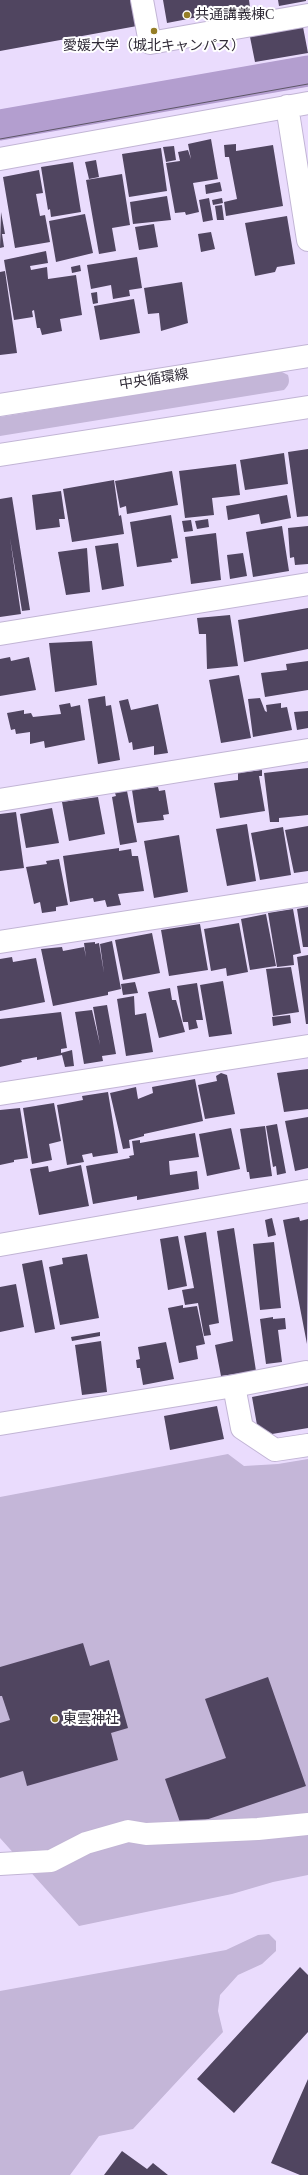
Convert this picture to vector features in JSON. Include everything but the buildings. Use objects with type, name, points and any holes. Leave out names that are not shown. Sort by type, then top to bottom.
[{"type":"street","points":[[142,0],[150,43],[308,15]]},
{"type":"street","points":[[0,159],[308,103]]},
{"type":"street","points":[[286,106],[308,240]]},
{"type":"street","name":"中央循環線","points":[[0,405],[308,356]]},
{"type":"street","points":[[0,455],[308,407]]},
{"type":"street","points":[[0,634],[308,584]]},
{"type":"street","points":[[0,800],[308,750]]},
{"type":"street","points":[[0,942],[308,894]]},
{"type":"street","points":[[0,1094],[308,1046]]},
{"type":"street","points":[[0,1245],[308,1191]]},
{"type":"street","points":[[0,1424],[234,1386],[306,1372]]},
{"type":"street","points":[[234,1386],[242,1428],[275,1450],[308,1445]]},
{"type":"street","points":[[0,1864],[51,1861],[86,1844],[128,1831],[153,1834],[258,1829],[308,1824]]},
{"type":"shaded area","points":[[280,371],[289,377],[289,383],[284,390],[0,436],[0,417]]},
{"type":"shaded area","points":[[228,1454],[244,1466],[278,1464],[308,1459],[308,1875],[273,1882],[232,1894],[79,1926],[0,1838],[0,1497]]},
{"type":"shaded area","points":[[269,1934],[276,1941],[276,1951],[262,1964],[238,1975],[220,1995],[218,2011],[223,2032],[133,2129],[99,2136],[70,2175],[0,2175],[0,1991],[226,1950],[258,1935]]},
{"type":"waterway","points":[[0,125],[308,71]]},
{"type":"tram line","points":[[0,139],[308,84]]},
{"type":"place","name":"共通講義棟C","points":[[187,15]]},
{"type":"place","name":"愛媛大学（城北キャンパス）","points":[[154,31]]},
{"type":"place","name":"東雲神社","points":[[55,1719]]}]
